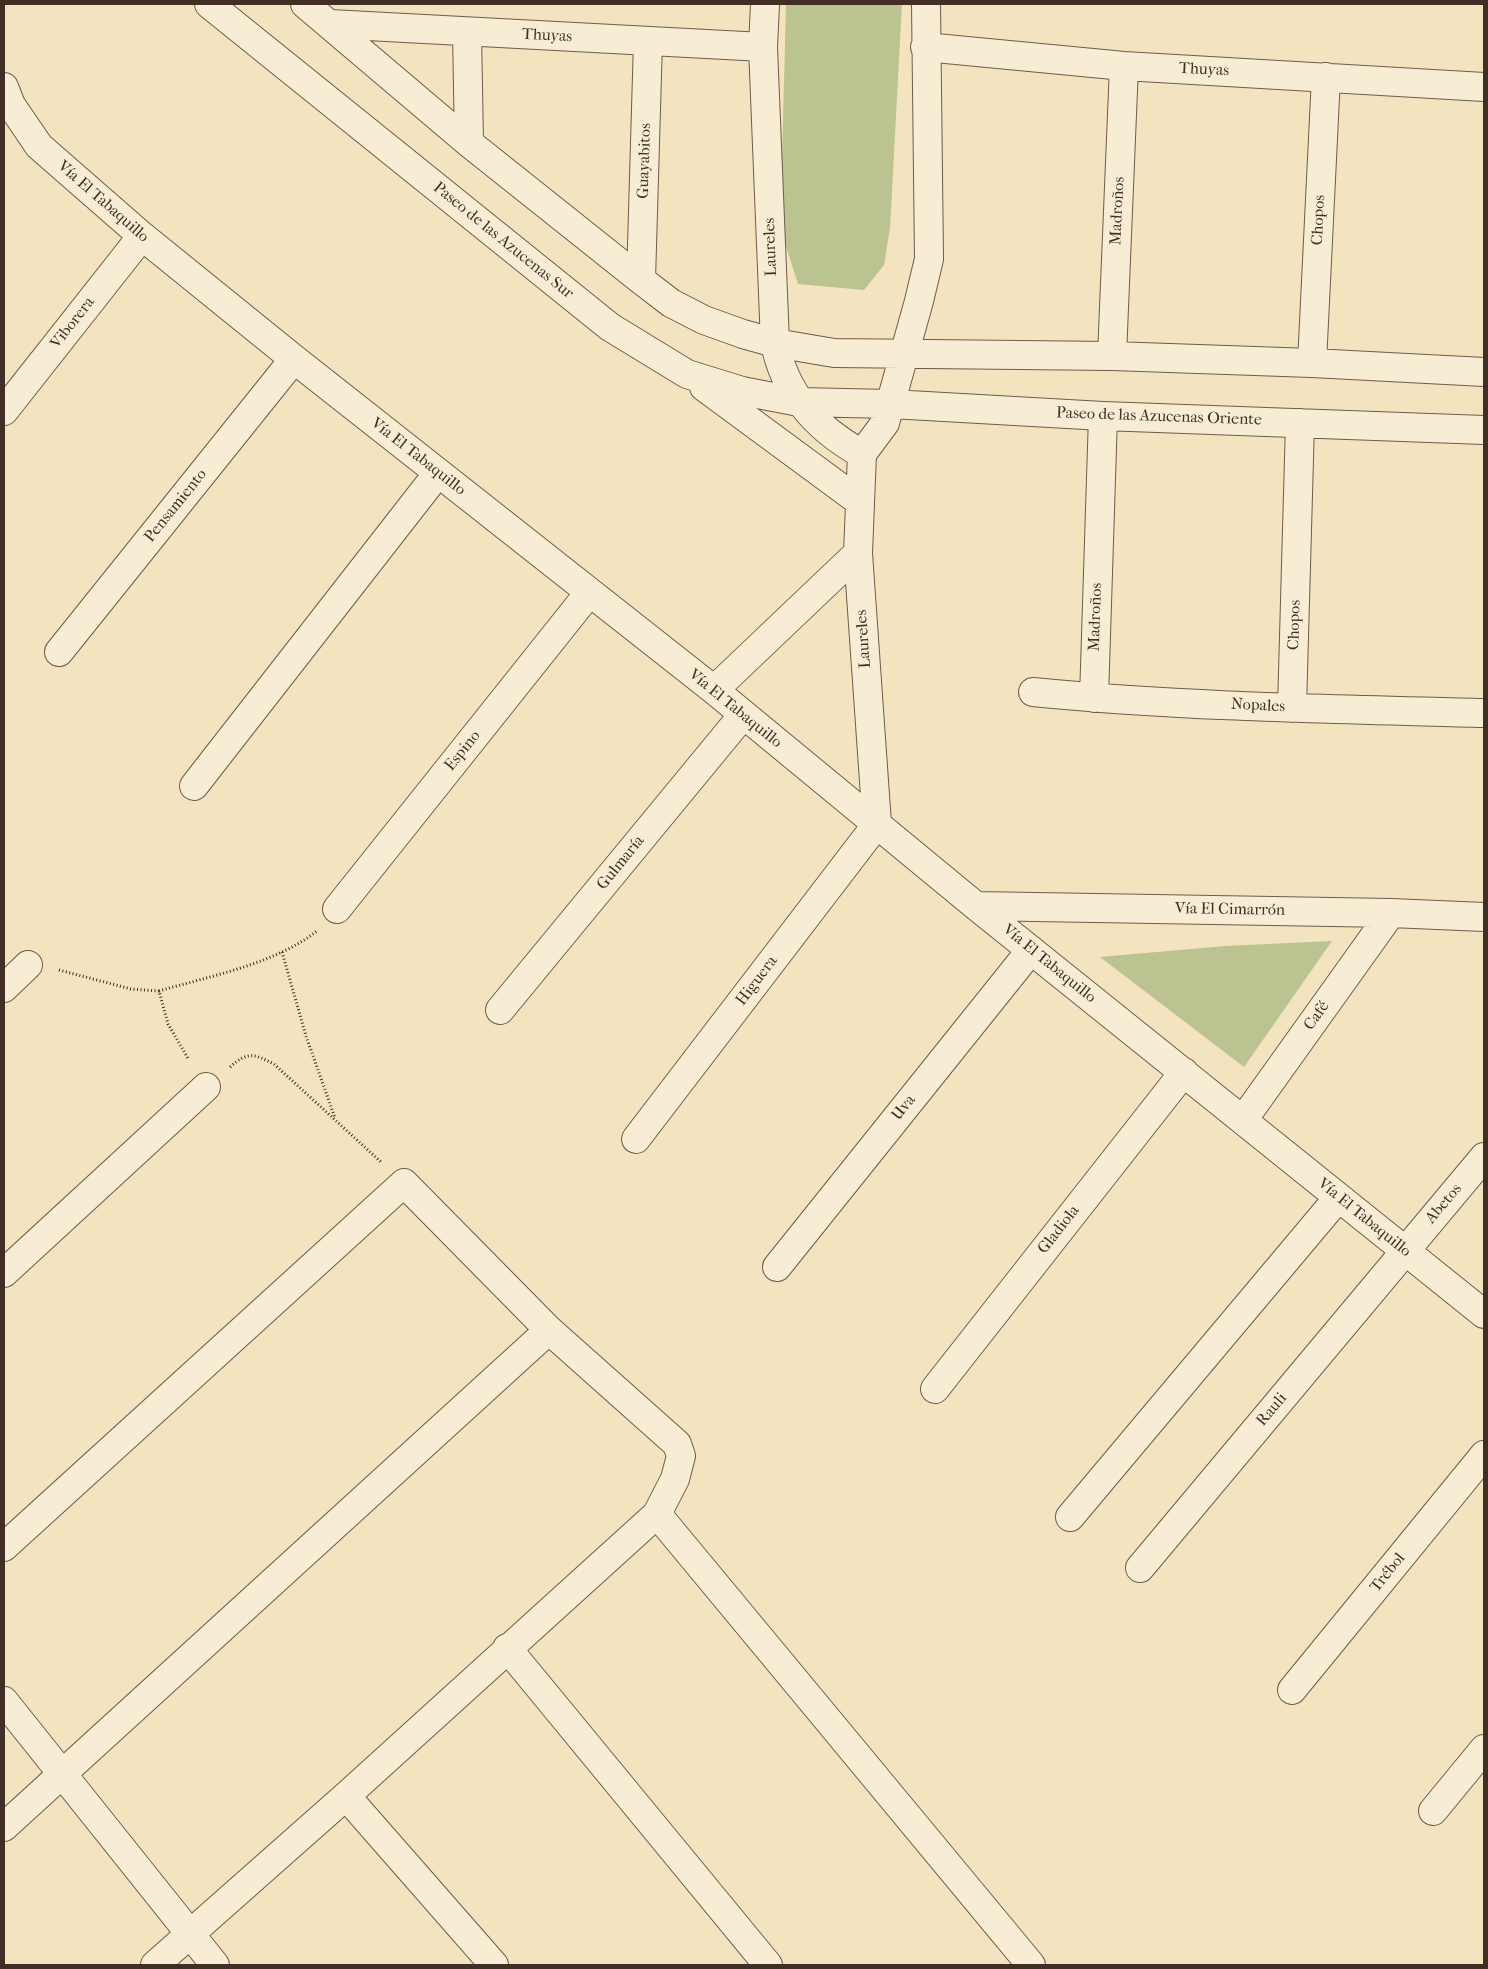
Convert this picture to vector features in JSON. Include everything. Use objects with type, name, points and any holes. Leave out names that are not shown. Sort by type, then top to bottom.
[{"type":"street","name":"Paseo de las Azucenas Sur","points":[[209,4],[610,328],[686,374],[742,391],[799,402],[833,403]]},
{"type":"street","points":[[305,4],[469,143],[671,302],[704,320],[775,343],[834,353],[1112,356],[1312,363],[1484,372]]},
{"type":"street","name":"Laureles","points":[[765,4],[764,47],[775,343],[778,358],[799,402],[815,422],[841,442],[862,454],[858,553],[877,824]]},
{"type":"street","points":[[862,454],[885,423],[929,259],[925,47],[926,4]]},
{"type":"street","name":"Thuyas","points":[[330,24],[764,47]]},
{"type":"street","points":[[467,32],[469,143]]},
{"type":"street","name":"Guayabitos","points":[[641,280],[648,41]]},
{"type":"street","name":"Thuyas","points":[[925,47],[1124,66],[1326,76],[1484,87]]},
{"type":"street","name":"Madroños","points":[[1112,356],[1124,66]]},
{"type":"street","name":"Chopos","points":[[1312,363],[1326,76]]},
{"type":"street","name":"Vía El Tabaquillo","points":[[6,102],[39,146],[142,236],[590,594],[714,690],[976,906],[1484,1314]]},
{"type":"street","name":"Viborera","points":[[4,411],[142,236]]},
{"type":"street","name":"Pensamiento","points":[[58,652],[294,359]]},
{"type":"street","points":[[686,374],[860,502]]},
{"type":"street","name":"Paseo de las Azucenas Oriente","points":[[833,403],[891,404],[1103,416],[1484,430]]},
{"type":"street","name":"Madroños","points":[[1094,698],[1103,416]]},
{"type":"street","name":"Chopos","points":[[1292,708],[1300,423]]},
{"type":"street","points":[[194,786],[438,473]]},
{"type":"street","points":[[714,690],[858,553]]},
{"type":"street","name":"Espino","points":[[337,909],[590,594]]},
{"type":"street","name":"Nopales","points":[[1033,692],[1094,698],[1292,708],[1484,713]]},
{"type":"street","name":"Gulmaría","points":[[500,1010],[742,715]]},
{"type":"street","name":"Higuera","points":[[636,1139],[877,824]]},
{"type":"street","name":"Vía El Cimarrón","points":[[976,906],[1391,913],[1484,917]]},
{"type":"street","name":"Café","points":[[1243,1120],[1391,913]]},
{"type":"street","name":"Uva","points":[[777,1267],[1031,950]]},
{"type":"street","points":[[4,988],[28,965]]},
{"type":"street","name":"Gladiola","points":[[935,1389],[1184,1072]]},
{"type":"street","points":[[4,1273],[206,1087]]},
{"type":"street","name":"Abetos","points":[[1404,1251],[1484,1157]]},
{"type":"street","points":[[4,1547],[404,1183],[549,1330],[677,1444],[681,1456],[675,1479],[657,1514],[346,1796],[155,1965]]},
{"type":"street","points":[[1070,1517],[1338,1198]]},
{"type":"street","name":"Rauli","points":[[1140,1568],[1404,1251]]},
{"type":"street","points":[[4,1827],[549,1330]]},
{"type":"street","name":"Trébol","points":[[1292,1690],[1484,1455]]},
{"type":"street","points":[[657,1514],[1031,1965]]},
{"type":"street","points":[[507,1648],[768,1965]]},
{"type":"street","points":[[4,1701],[215,1965]]},
{"type":"street","points":[[1433,1811],[1484,1749]]},
{"type":"street","points":[[346,1796],[494,1965]]},
{"type":"path","points":[[28,965],[67,972],[131,989],[159,991],[252,964],[282,952],[316,932],[337,909]]},
{"type":"path","points":[[282,952],[306,1036],[336,1120]]},
{"type":"path","points":[[159,991],[168,1024],[206,1087],[241,1057],[256,1055],[274,1064],[404,1183]]},
{"type":"green space","points":[[786,4],[902,4],[890,228],[884,265],[864,290],[798,284],[783,237],[781,197]]},
{"type":"green space","points":[[1332,941],[1244,1067],[1100,957],[1225,946]]}]
